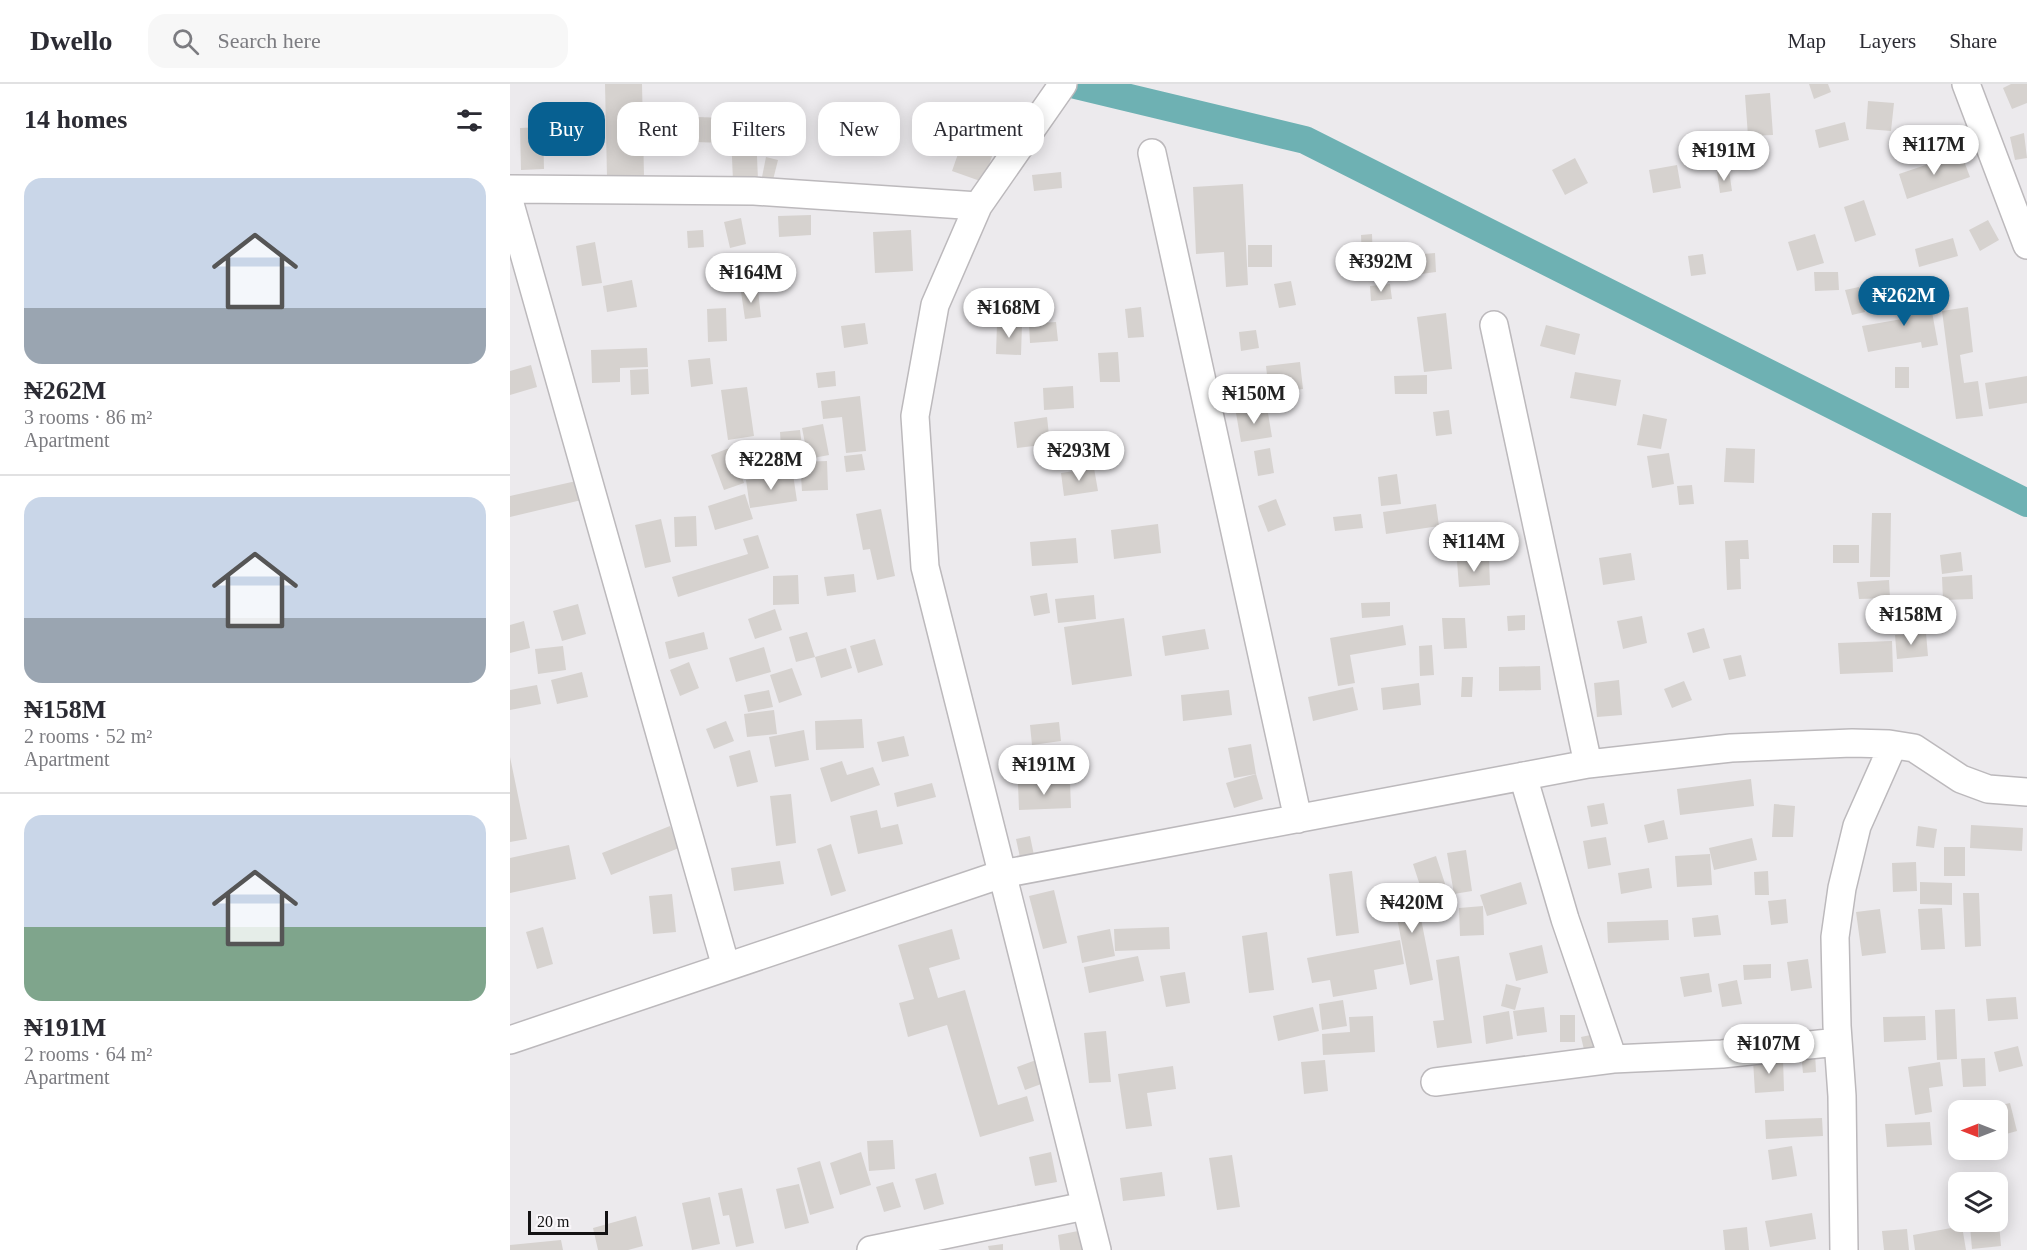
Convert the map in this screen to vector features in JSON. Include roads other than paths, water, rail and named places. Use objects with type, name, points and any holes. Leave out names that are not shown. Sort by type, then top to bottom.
[{"type":"street","points":[[1966,84],[2027,245]]},
{"type":"street","points":[[1059,91],[978,206],[934,305],[915,416],[925,567],[1097,1250]]},
{"type":"street","points":[[1152,153],[1298,819]]},
{"type":"street","points":[[510,189],[754,191],[978,206]]},
{"type":"street","points":[[510,204],[726,967]]},
{"type":"street","points":[[1494,325],[1588,764]]},
{"type":"street","points":[[510,1040],[1002,874],[1588,764],[1731,748],[1852,743],[1893,745],[1914,748],[1961,779],[1979,786],[1988,789],[2027,792]]},
{"type":"street","points":[[1844,1250],[1842,1096],[1835,937],[1842,888],[1857,826],[1893,745]]},
{"type":"street","points":[[1523,776],[1565,919],[1613,1059]]},
{"type":"street","points":[[1435,1082],[1613,1059],[1722,1054],[1838,1041]]},
{"type":"street","points":[[871,1250],[1085,1206]]},
{"type":"waterway","points":[[1071,84],[1305,140],[2027,503]]}]
